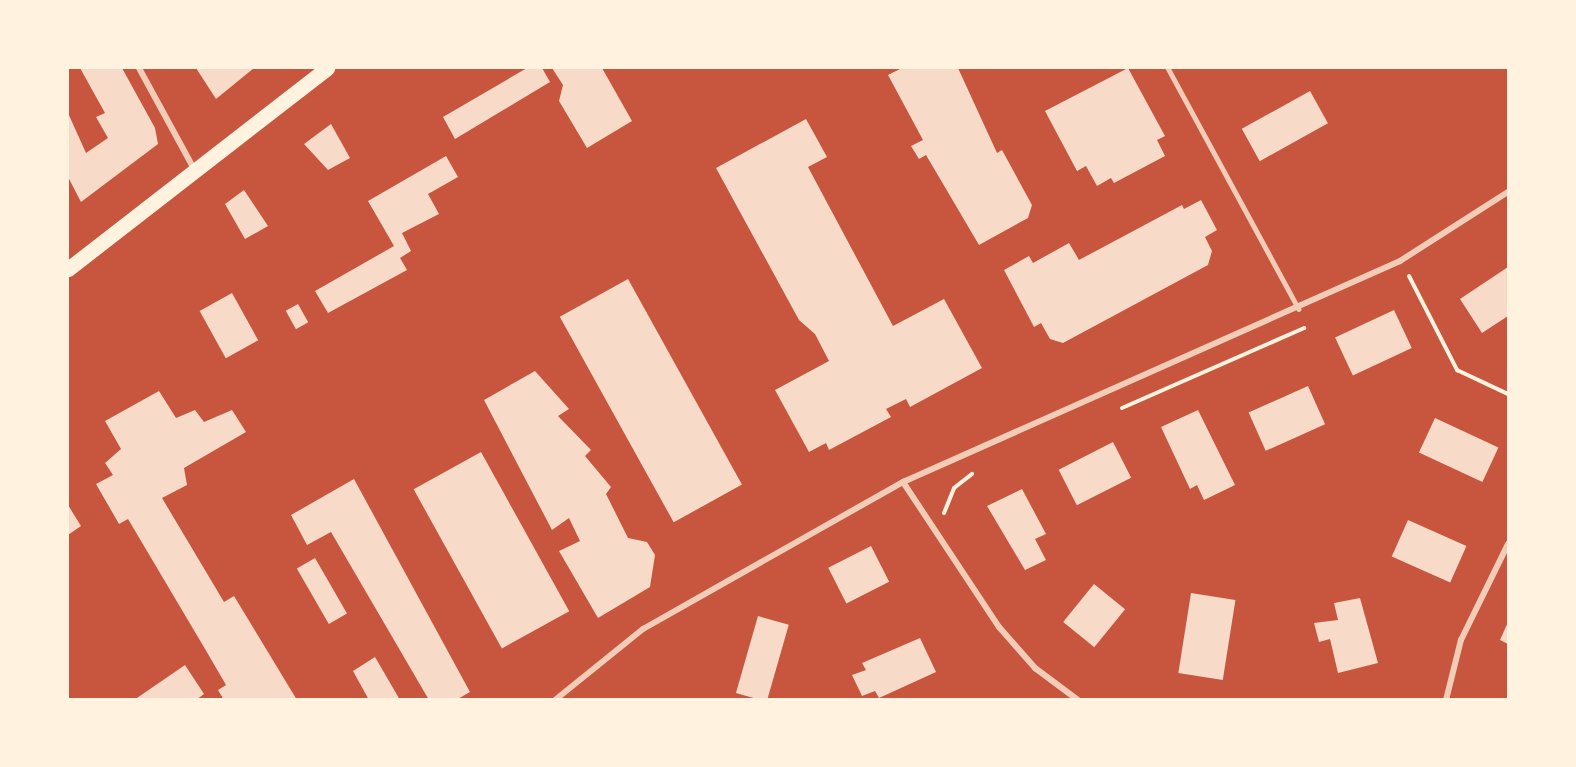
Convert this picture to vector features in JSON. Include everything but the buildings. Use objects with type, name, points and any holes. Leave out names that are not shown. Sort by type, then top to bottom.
[{"type":"main road","points":[[68,269],[327,68]]},
{"type":"street","points":[[139,68],[195,172]]},
{"type":"street","points":[[555,699],[643,629],[903,482],[1299,309],[1400,261],[1509,192]]},
{"type":"street","points":[[903,482],[999,627],[1035,668],[1078,699]]},
{"type":"street","points":[[1446,699],[1461,639],[1509,544]]},
{"type":"lane","points":[[1168,68],[1299,309]]},
{"type":"path","points":[[1405,270],[1457,370],[1509,394]]}]
